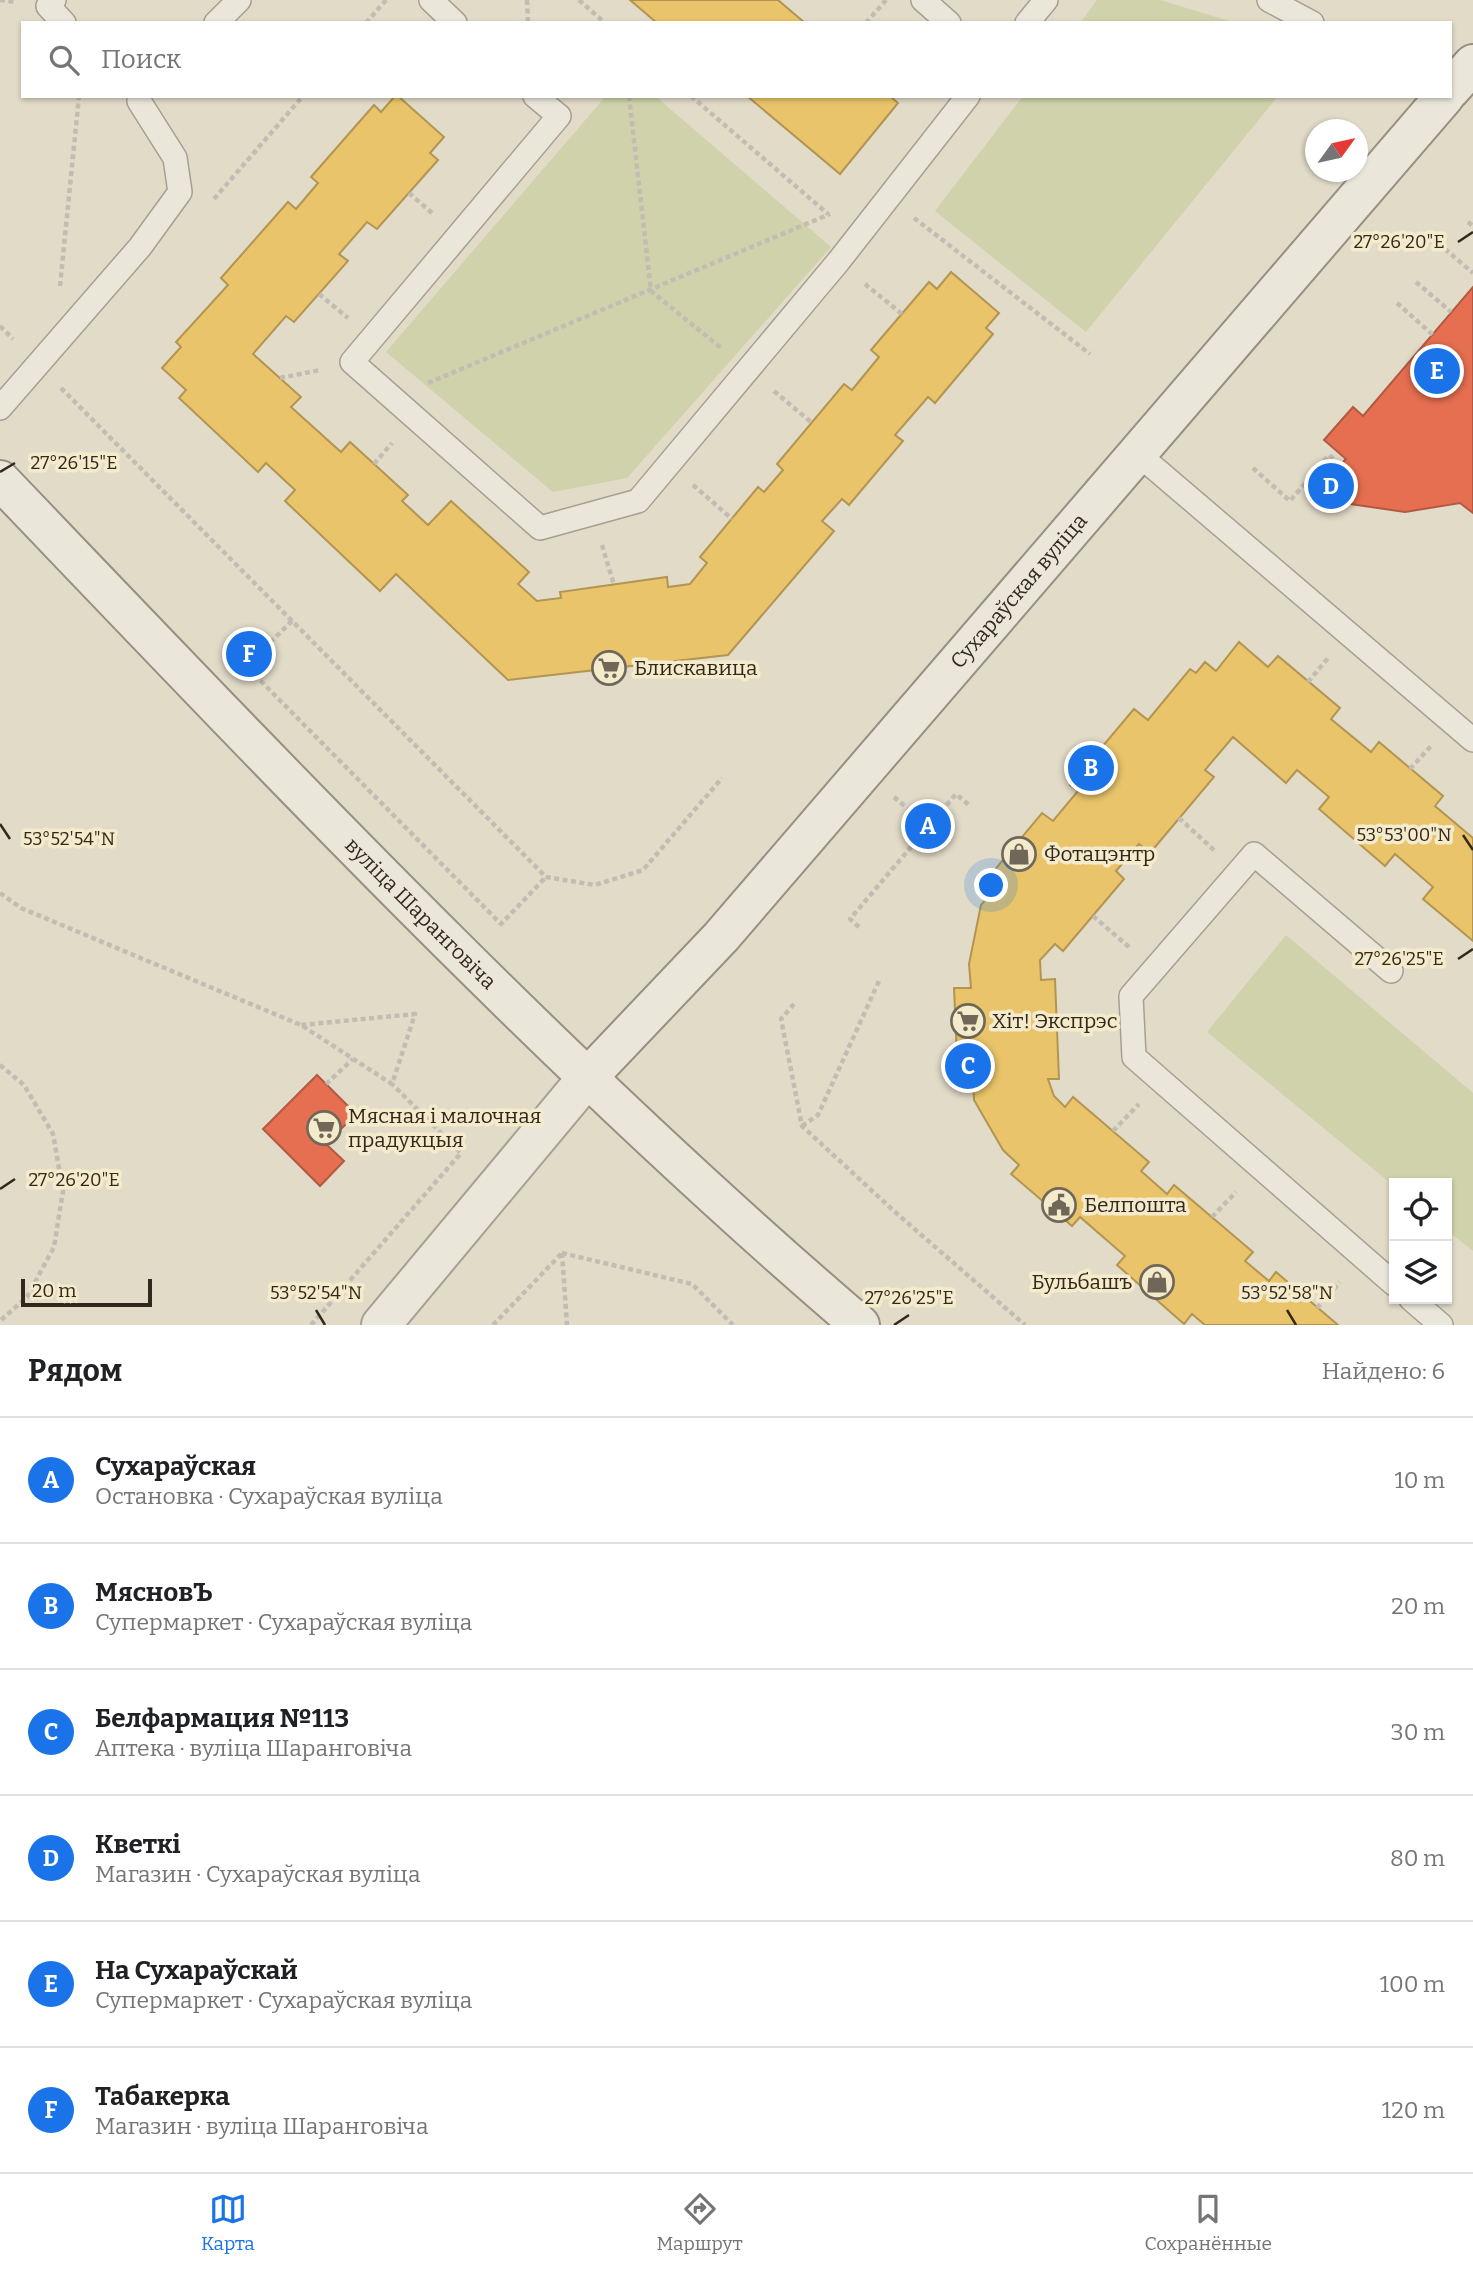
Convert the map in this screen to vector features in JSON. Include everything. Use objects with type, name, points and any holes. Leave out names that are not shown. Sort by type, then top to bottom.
[{"type":"main road","name":"Сухараўская вуліца","points":[[1452,86],[1473,64]]},
{"type":"main road","name":"Сухараўская вуліца","points":[[380,1325],[587,1079],[721,937],[1138,454],[1440,98]]},
{"type":"main road","name":"вуліца Шаранговіча","points":[[0,480],[237,727],[587,1079],[746,1227],[860,1325]]},
{"type":"lane","points":[[54,0],[48,6],[62,21]]},
{"type":"lane","points":[[218,21],[239,0]]},
{"type":"lane","points":[[431,0],[453,21]]},
{"type":"lane","points":[[923,0],[947,21]]},
{"type":"lane","points":[[1029,21],[1046,0]]},
{"type":"lane","points":[[1269,0],[1308,21]]},
{"type":"lane","points":[[0,408],[140,247],[180,192],[175,158],[139,98]]},
{"type":"lane","points":[[537,98],[559,116],[352,362],[540,528],[638,501],[838,262],[966,98]]},
{"type":"lane","points":[[1138,454],[1473,740]]},
{"type":"lane","points":[[1389,1280],[1134,1057],[1131,996],[1254,854],[1391,971]]},
{"type":"lane","points":[[1417,1304],[1441,1325]]},
{"type":"path","points":[[368,21],[386,0]]},
{"type":"path","points":[[527,0],[528,21]]},
{"type":"path","points":[[579,0],[603,21]]},
{"type":"path","points":[[868,21],[886,0]]},
{"type":"path","points":[[54,346],[79,98]]},
{"type":"path","points":[[629,98],[651,291],[812,423]]},
{"type":"path","points":[[693,98],[829,215]]},
{"type":"path","points":[[391,398],[829,215],[889,198],[1090,354]]},
{"type":"path","points":[[1445,249],[1473,273]]},
{"type":"path","points":[[838,262],[902,314]]},
{"type":"path","points":[[1416,282],[1451,312]]},
{"type":"path","points":[[1397,303],[1433,335]]},
{"type":"path","points":[[56,383],[546,877],[595,885],[643,870],[722,778]]},
{"type":"path","points":[[1253,468],[1290,501],[1329,455],[1340,465]]},
{"type":"path","points":[[668,463],[732,519]]},
{"type":"path","points":[[1316,470],[1326,479]]},
{"type":"path","points":[[292,621],[246,666],[492,915],[501,923],[546,877]]},
{"type":"path","points":[[859,928],[850,919],[956,793],[970,806]]},
{"type":"path","points":[[1180,818],[1238,872]]},
{"type":"path","points":[[0,893],[21,908],[302,1025],[392,1084],[461,1153],[311,1325]]},
{"type":"path","points":[[1093,916],[1154,969]]},
{"type":"path","points":[[802,1126],[818,1115],[879,981]]},
{"type":"path","points":[[794,1004],[781,1019],[802,1126],[895,1212],[1025,1325]]},
{"type":"path","points":[[302,1025],[415,1014],[392,1084]]},
{"type":"path","points":[[326,1084],[353,1059]]},
{"type":"path","points":[[0,1065],[24,1085],[52,1134],[63,1191],[54,1247],[27,1297],[0,1321]]},
{"type":"path","points":[[493,1325],[562,1253]]},
{"type":"path","points":[[562,1253],[567,1325]]},
{"type":"path","points":[[562,1253],[692,1284],[733,1325]]},
{"type":"green space","points":[[1097,0],[1160,0],[1229,21],[1081,21]]},
{"type":"green space","points":[[604,98],[657,98],[831,247],[627,478],[553,492],[386,352]]},
{"type":"green space","points":[[1021,98],[1276,98],[1086,332],[935,211]]},
{"type":"green space","points":[[1286,935],[1473,1093],[1473,1251],[1452,1234],[1452,1178],[1389,1178],[1389,1182],[1207,1032]]},
{"type":"building: Жильё","points":[[630,0],[778,0],[803,21],[655,21]]},
{"type":"building: Жильё","points":[[393,98],[400,98],[444,137],[430,153],[438,160],[377,229],[367,222],[339,254],[348,261],[294,322],[286,316],[253,354],[301,397],[291,407],[341,452],[350,442],[408,495],[402,501],[428,525],[451,501],[529,572],[518,584],[537,601],[561,598],[560,592],[667,577],[668,587],[690,584],[707,563],[700,557],[758,487],[764,492],[783,470],[777,464],[844,384],[852,390],[879,357],[871,350],[929,282],[937,289],[951,272],[999,313],[986,328],[993,334],[935,403],[928,397],[895,435],[903,441],[849,505],[842,499],[822,521],[834,531],[728,655],[508,680],[396,574],[380,591],[285,501],[295,490],[266,463],[258,472],[179,398],[186,390],[162,368],[181,347],[176,342],[228,285],[221,278],[288,202],[296,209],[318,183],[311,177],[374,105],[381,112]]},
{"type":"building: Жильё","points":[[749,98],[892,98],[898,103],[840,174]]},
{"type":"building: Жильё","points":[[1239,642],[1268,667],[1278,656],[1340,708],[1331,719],[1371,752],[1379,742],[1443,796],[1435,806],[1473,838],[1473,941],[1423,899],[1433,887],[1395,854],[1385,866],[1319,809],[1329,797],[1297,770],[1286,783],[1233,737],[1205,770],[1214,777],[1150,853],[1139,844],[1116,871],[1124,879],[1063,951],[1055,944],[1040,960],[1041,980],[1055,979],[1059,1079],[1048,1079],[1054,1096],[1065,1107],[1073,1097],[1149,1162],[1141,1171],[1167,1194],[1174,1185],[1253,1252],[1245,1261],[1269,1281],[1276,1272],[1338,1325],[1205,1325],[1192,1314],[1184,1324],[1117,1265],[1125,1256],[1080,1217],[1072,1226],[1011,1174],[1019,1165],[1003,1150],[974,1100],[973,1079],[958,1080],[954,988],[971,988],[969,964],[981,905],[992,892],[983,884],[1042,813],[1053,821],[1078,791],[1070,785],[1134,709],[1148,720],[1190,669],[1196,673],[1205,662],[1216,671]]},
{"type":"building: Торговля","points":[[1473,287],[1473,513],[1460,503],[1405,512],[1309,498],[1346,459],[1324,440],[1353,407],[1363,416]]},
{"type":"building: Торговля","points":[[317,1075],[356,1114],[326,1144],[344,1161],[320,1186],[263,1129]]},
{"type":"place","name":"На Сухараўскай","points":[[1437,371]]},
{"type":"place","name":"Кветкі","points":[[1331,486]]},
{"type":"place","name":"Табакерка","points":[[249,654]]},
{"type":"place","name":"Блискавица","points":[[609,668]]},
{"type":"place","name":"МясновЪ","points":[[1091,768]]},
{"type":"place","name":"Сухараўская","points":[[928,826]]},
{"type":"place","name":"Фотацэнтр","points":[[1019,854]]},
{"type":"place","name":"Хіт! Экспрэс","points":[[968,1021]]},
{"type":"place","name":"Белфармация №113","points":[[968,1066]]},
{"type":"place","name":"Мясная і малочная прадукцыя","points":[[324,1128]]},
{"type":"place","name":"Белпошта","points":[[1059,1205]]},
{"type":"place","name":"Бульбашъ","points":[[1157,1282]]}]
